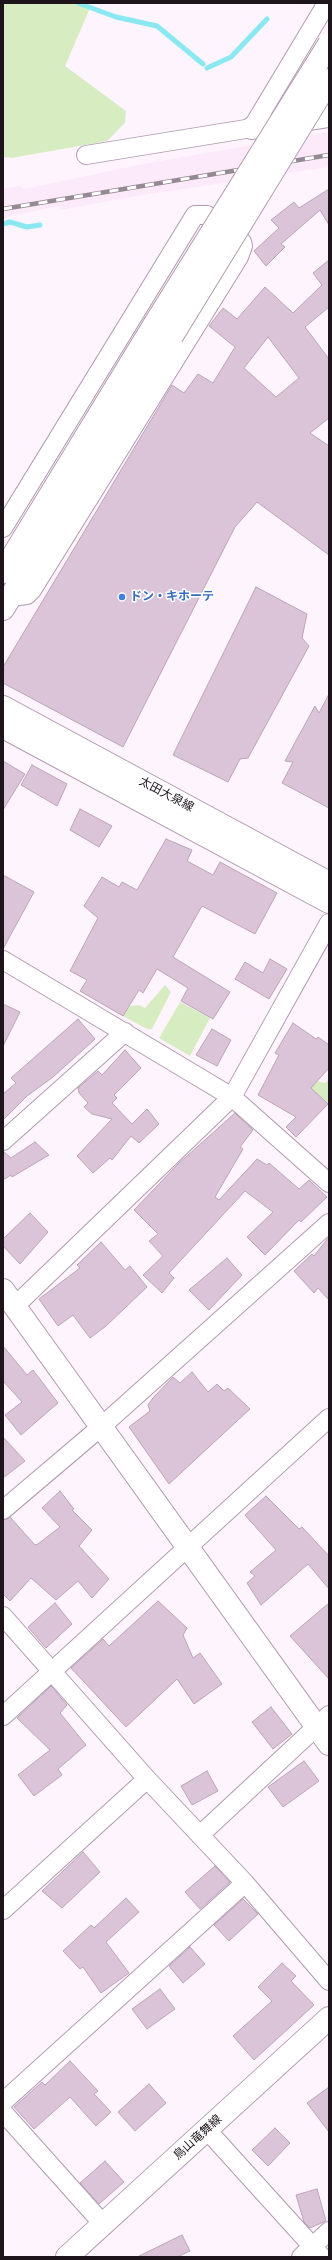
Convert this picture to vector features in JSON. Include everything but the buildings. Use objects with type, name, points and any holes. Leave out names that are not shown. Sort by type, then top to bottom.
[{"type":"street","points":[[252,128],[327,3]]},
{"type":"street","points":[[170,336],[329,44]]},
{"type":"street","points":[[7,603],[329,80]]},
{"type":"street","points":[[86,155],[329,116]]},
{"type":"street","points":[[3,528],[195,215],[200,214],[211,217],[239,239],[243,246],[239,256],[170,336],[3,572]]},
{"type":"street","name":"太田大泉線","points":[[3,707],[329,883]]},
{"type":"street","name":"太田大泉線","points":[[3,728],[329,902]]},
{"type":"street","points":[[200,1836],[325,1728],[188,1547],[102,1426],[7,1305],[232,1096],[329,923]]},
{"type":"street","points":[[3,960],[232,1096],[329,1183]]},
{"type":"street","points":[[3,1141],[126,1032]]},
{"type":"street","points":[[3,1510],[102,1426],[329,1223]]},
{"type":"street","points":[[3,1716],[329,1418]]},
{"type":"street","points":[[3,1616],[147,1779],[245,1883],[329,1981]]},
{"type":"street","points":[[3,1910],[147,1779]]},
{"type":"street","points":[[3,2102],[245,1883]]},
{"type":"street","name":"鳥山竜舞線","points":[[67,2257],[329,2018]]},
{"type":"street","points":[[3,2112],[103,2224]]},
{"type":"street","points":[[207,2130],[312,2254],[329,2231]]},
{"type":"shaded area","points":[[329,132],[329,167],[137,196],[60,210],[59,206],[3,218],[3,189],[20,186],[24,189],[143,164]]},
{"type":"green space","points":[[3,3],[71,3],[90,8],[65,66],[126,111],[125,123],[107,141],[12,158],[3,157]]},
{"type":"green space","points":[[165,985],[171,992],[152,1029],[147,1029],[123,1016],[130,1006],[139,1005],[145,1008]]},
{"type":"green space","points":[[180,1002],[210,1018],[190,1056],[159,1038]]},
{"type":"green space","points":[[329,1079],[329,1104],[311,1089],[317,1081],[325,1083]]},
{"type":"waterway","points":[[78,3],[116,17],[157,26],[203,64]]},
{"type":"waterway","points":[[207,68],[231,57],[267,19]]},
{"type":"waterway","points":[[3,224],[10,222],[27,227],[40,225]]},
{"type":"railway","points":[[3,209],[329,155]]},
{"type":"place","name":"ドン・キホーテ","points":[[122,597]]}]
